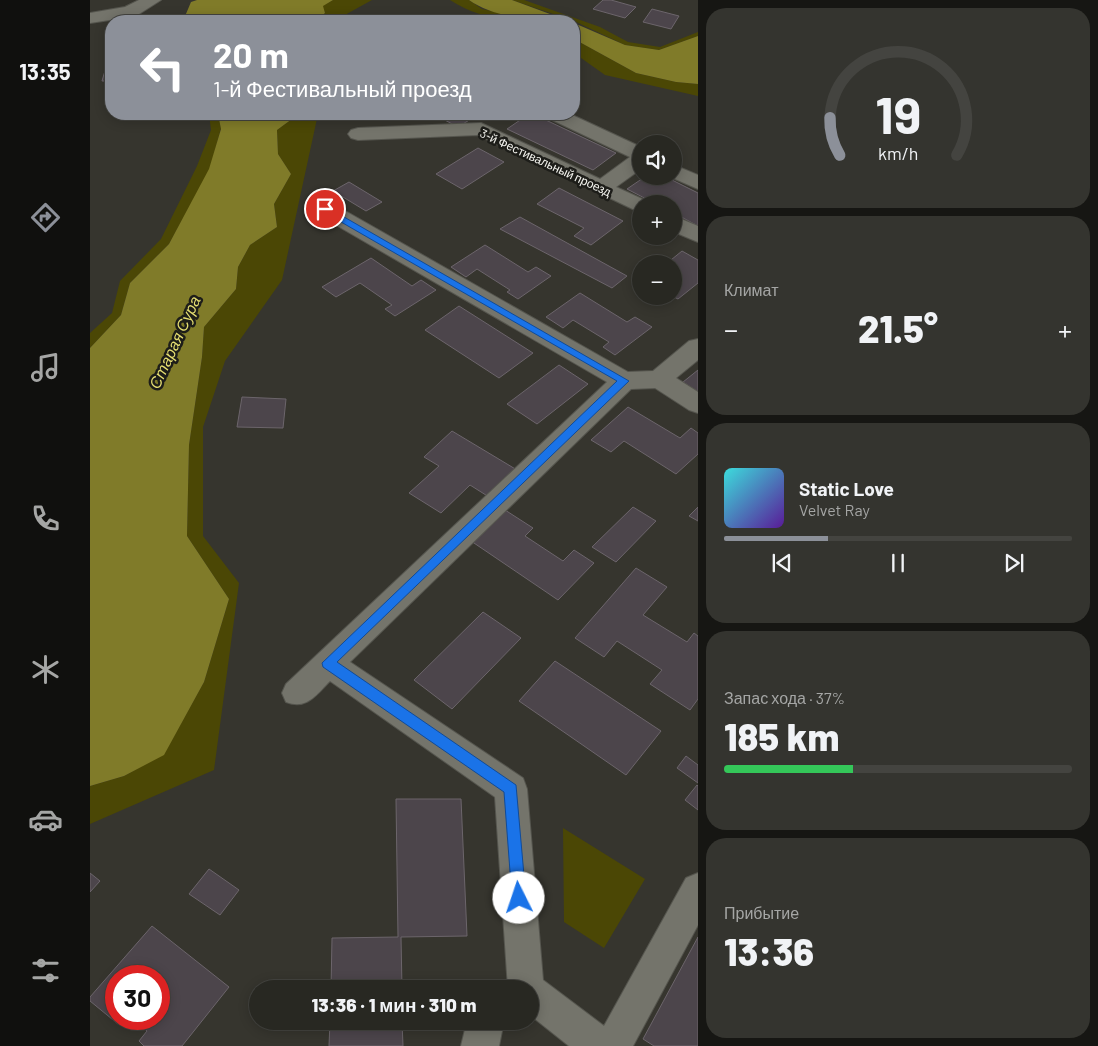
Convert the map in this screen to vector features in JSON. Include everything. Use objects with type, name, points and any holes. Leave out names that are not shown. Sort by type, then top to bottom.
[{"type":"street","points":[[110,15],[130,12],[152,0]]},
{"type":"street","points":[[90,18],[105,16]]},
{"type":"street","points":[[567,120],[632,152]]},
{"type":"street","name":"3-й Фестивальный проезд","points":[[358,134],[480,129],[632,203]]},
{"type":"street","points":[[601,188],[632,164]]},
{"type":"street","points":[[682,175],[698,183]]},
{"type":"street","points":[[325,209],[624,381],[660,379],[698,404]]},
{"type":"street","points":[[682,227],[698,235]]},
{"type":"street","points":[[660,379],[698,347]]},
{"type":"street","points":[[297,692],[624,381]]},
{"type":"street","points":[[328,663],[511,789],[525,980]]},
{"type":"street","points":[[613,1046],[698,890]]},
{"type":"street","points":[[539,999],[599,1046]]},
{"type":"street","points":[[480,1046],[484,1030]]},
{"type":"shaded area","points":[[333,0],[372,0],[345,15],[322,15],[325,13],[322,6]]},
{"type":"shaded area","points":[[450,0],[469,0],[482,9],[510,15],[482,15]]},
{"type":"shaded area","points":[[512,0],[524,0],[566,15],[556,15]]},
{"type":"shaded area","points":[[580,20],[600,27],[628,42],[660,47],[698,32],[698,36],[659,50],[625,45],[580,24]]},
{"type":"shaded area","points":[[580,42],[636,73],[676,82],[698,84],[698,96],[605,75],[580,57]]},
{"type":"shaded area","points":[[210,120],[219,120],[221,128],[210,169],[169,244],[130,283],[121,315],[90,348],[90,333],[112,313],[120,281],[161,239],[197,166],[211,130]]},
{"type":"shaded area","points":[[291,120],[317,120],[282,280],[225,361],[203,427],[203,536],[239,583],[214,770],[90,824],[90,786],[124,776],[164,754],[204,682],[229,599],[187,536],[189,445],[202,357],[204,327],[236,289],[238,267],[250,245],[277,227],[274,204],[291,174],[278,154],[277,130]]},
{"type":"shaded area","points":[[563,828],[645,879],[604,948],[564,922]]},
{"type":"water","points":[[197,0],[333,0],[323,6],[325,13],[322,15],[186,15],[191,2]]},
{"type":"water","points":[[469,0],[512,0],[553,15],[504,15]]},
{"type":"water","points":[[580,26],[625,45],[659,50],[698,36],[698,84],[676,82],[636,73],[580,42]]},
{"type":"water","name":"Старая Сура","points":[[219,120],[291,120],[277,130],[278,154],[291,174],[274,204],[277,227],[250,245],[238,267],[236,289],[204,327],[202,357],[189,445],[187,536],[229,599],[204,682],[164,755],[124,776],[90,786],[90,348],[121,315],[130,283],[169,244],[209,169],[221,129]]},
{"type":"building","points":[[603,0],[611,0],[636,7],[625,18],[593,9]]},
{"type":"building","points":[[652,9],[679,16],[671,29],[643,22]]},
{"type":"building","points":[[445,120],[469,120],[458,127]]},
{"type":"building","points":[[520,120],[546,120],[616,153],[593,170],[507,129]]},
{"type":"building","points":[[478,148],[504,162],[462,189],[436,174]]},
{"type":"building","points":[[349,182],[382,202],[366,211],[333,191]]},
{"type":"building","points":[[633,185],[682,185],[698,193],[698,226],[682,217],[682,195],[639,195],[627,189]]},
{"type":"building","points":[[559,188],[623,221],[591,245],[574,236],[584,228],[537,204]]},
{"type":"building","points":[[520,217],[627,276],[612,288],[500,229]]},
{"type":"building","points":[[485,245],[528,272],[536,267],[551,276],[518,299],[507,292],[510,290],[477,269],[466,277],[451,267]]},
{"type":"building","points":[[682,251],[698,260],[698,283],[682,296],[682,255],[677,255]]},
{"type":"building","points":[[371,258],[412,286],[421,280],[436,290],[395,316],[385,309],[392,305],[360,283],[336,297],[322,287]]},
{"type":"building","points":[[580,293],[627,322],[635,317],[652,327],[615,355],[603,347],[609,342],[573,320],[563,328],[546,317]]},
{"type":"building","points":[[459,306],[533,353],[499,378],[425,330]]},
{"type":"building","points":[[559,365],[588,384],[537,424],[507,404]]},
{"type":"building","points":[[698,370],[698,392],[683,382]]},
{"type":"building","points":[[242,397],[286,399],[283,428],[237,427]]},
{"type":"building","points":[[628,407],[680,438],[691,428],[698,433],[698,454],[676,474],[624,441],[611,452],[591,440]]},
{"type":"building","points":[[452,431],[517,470],[489,497],[470,485],[441,513],[409,493],[439,466],[424,457]]},
{"type":"building","points":[[633,507],[656,521],[616,562],[592,547]]},
{"type":"building","points":[[698,507],[698,521],[689,516]]},
{"type":"building","points":[[505,510],[533,528],[525,536],[563,561],[574,550],[594,563],[558,600],[471,541]]},
{"type":"building","points":[[636,568],[667,587],[643,615],[687,642],[694,633],[698,636],[698,699],[690,710],[650,684],[662,670],[617,641],[604,657],[575,638]]},
{"type":"building","points":[[483,612],[521,638],[452,709],[414,680]]},
{"type":"building","points":[[555,661],[661,731],[626,775],[519,701]]},
{"type":"building","points":[[686,756],[698,765],[698,783],[677,768]]},
{"type":"building","points":[[698,786],[698,810],[685,800]]},
{"type":"building","points":[[396,799],[461,799],[467,936],[401,937],[402,980],[331,980],[332,938],[398,937]]},
{"type":"building","points":[[209,869],[239,890],[220,915],[189,894]]},
{"type":"building","points":[[90,873],[100,881],[90,892]]},
{"type":"building","points":[[152,926],[229,987],[182,1046],[144,1046],[139,1041],[147,1031],[146,1030],[170,1030],[170,965],[118,965]]},
{"type":"building","points":[[698,937],[698,1046],[654,1046],[643,1039]]},
{"type":"building","points":[[105,980],[105,1013],[90,1001],[90,997]]},
{"type":"building","points":[[330,1030],[402,1030],[403,1046],[329,1046]]},
{"type":"route","points":[[325,209],[624,381],[328,663],[511,789],[519,898]]}]
